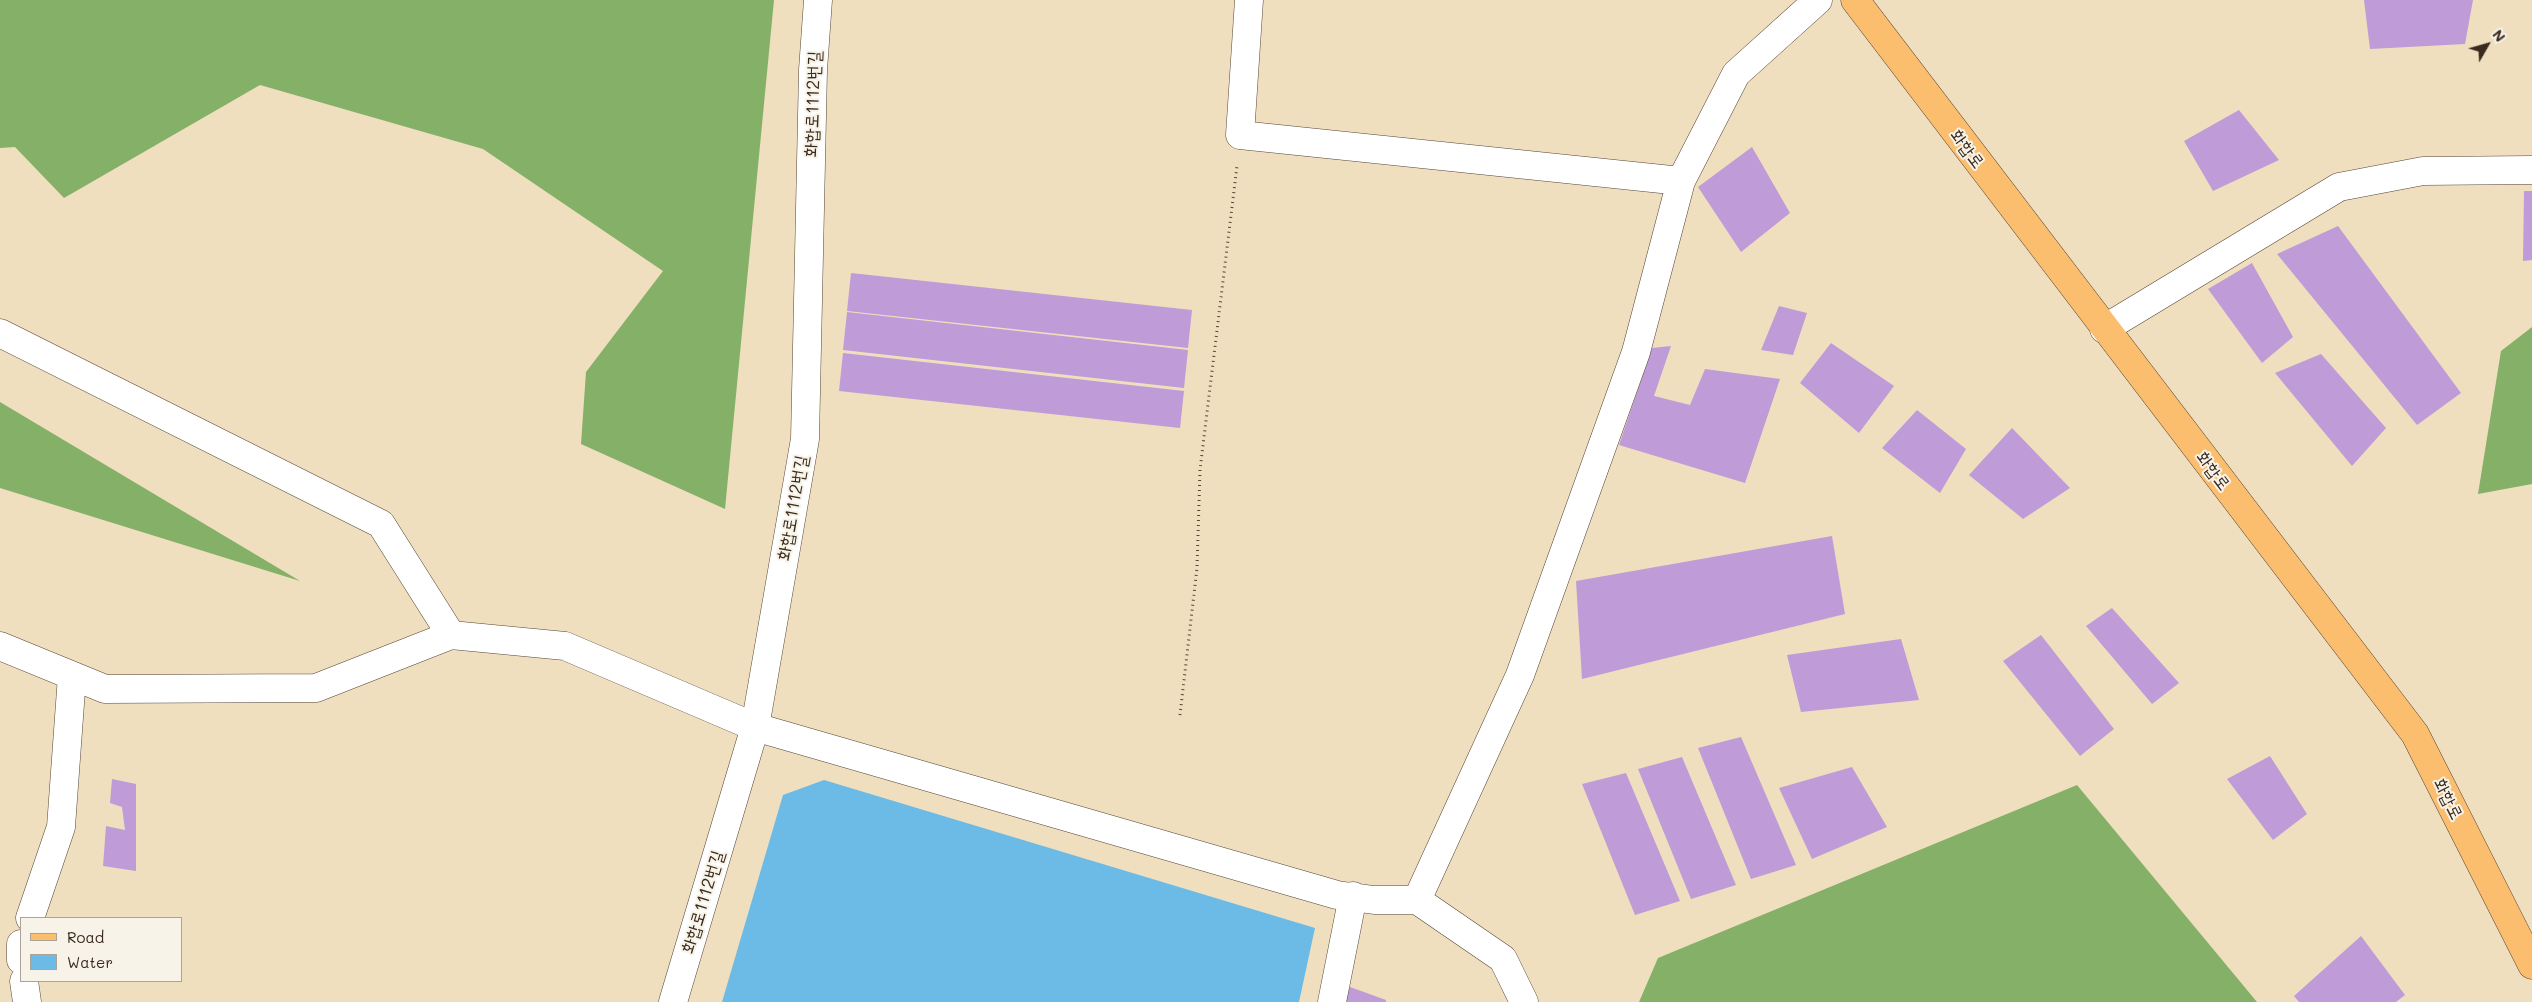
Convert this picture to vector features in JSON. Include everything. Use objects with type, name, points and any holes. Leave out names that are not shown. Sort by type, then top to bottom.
[{"type":"main road","name":"화합로","points":[[1855,0],[2414,734],[2532,966]]},
{"type":"street","name":"화합로1112번길","points":[[673,1002],[755,727],[805,439],[813,70],[818,0]]},
{"type":"street","points":[[1249,0],[1240,135],[1681,181]]},
{"type":"street","points":[[1416,900],[1520,675],[1636,352],[1681,181],[1736,74],[1818,0]]},
{"type":"street","points":[[2104,329],[2339,186],[2423,171],[2532,170]]},
{"type":"street","points":[[0,334],[381,524],[451,636]]},
{"type":"street","points":[[0,646],[106,689],[316,688],[451,636],[566,646],[755,727],[1337,895],[1374,900],[1416,900],[1503,959],[1524,1002]]},
{"type":"street","points":[[30,917],[62,827],[72,676]]},
{"type":"street","points":[[1332,1002],[1353,896]]},
{"type":"street","points":[[24,982],[27,1002]]},
{"type":"path","points":[[1180,715],[1197,568],[1200,470],[1240,135]]},
{"type":"green space","points":[[0,0],[774,0],[725,509],[581,444],[586,372],[663,271],[483,149],[260,85],[64,198],[15,147],[0,148]]},
{"type":"green space","points":[[2532,327],[2532,484],[2478,494],[2501,351]]},
{"type":"green space","points":[[0,402],[300,581],[0,488]]},
{"type":"green space","points":[[2077,785],[2257,1002],[1639,1002],[1658,958]]},
{"type":"water","points":[[824,780],[1315,928],[1299,1002],[722,1002],[783,795]]},
{"type":"building","points":[[2364,0],[2473,0],[2465,44],[2370,49]]},
{"type":"building","points":[[2239,110],[2279,160],[2213,191],[2184,141]]},
{"type":"building","points":[[1752,147],[1790,213],[1741,252],[1698,187]]},
{"type":"building","points":[[2524,191],[2532,191],[2532,260],[2523,261]]},
{"type":"building","points":[[2338,226],[2461,393],[2417,425],[2277,254]]},
{"type":"building","points":[[2252,263],[2293,337],[2262,363],[2208,289]]},
{"type":"building","points":[[851,273],[1192,310],[1188,348],[847,311]]},
{"type":"building","points":[[1779,306],[1807,313],[1793,355],[1761,350]]},
{"type":"building","points":[[847,312],[1188,350],[1184,388],[843,350]]},
{"type":"building","points":[[1831,343],[1894,386],[1859,433],[1800,383]]},
{"type":"building","points":[[1671,346],[1654,396],[1690,405],[1705,369],[1780,379],[1745,483],[1619,445],[1652,348]]},
{"type":"building","points":[[843,353],[1184,391],[1180,428],[839,391]]},
{"type":"building","points":[[2321,354],[2386,428],[2352,466],[2275,373]]},
{"type":"building","points":[[1917,410],[1966,449],[1940,493],[1882,448]]},
{"type":"building","points":[[2012,428],[2070,488],[2023,519],[1969,475]]},
{"type":"building","points":[[1832,536],[1845,614],[1582,679],[1576,581]]},
{"type":"building","points":[[2112,608],[2179,683],[2152,704],[2086,626]]},
{"type":"building","points":[[2041,635],[2114,729],[2080,756],[2003,661]]},
{"type":"building","points":[[1901,639],[1919,700],[1801,712],[1787,655]]},
{"type":"building","points":[[1741,737],[1796,865],[1751,879],[1698,748]]},
{"type":"building","points":[[2270,756],[2307,814],[2273,840],[2227,779]]},
{"type":"building","points":[[1682,757],[1736,885],[1691,899],[1638,769]]},
{"type":"building","points":[[1852,767],[1887,827],[1812,859],[1779,788]]},
{"type":"building","points":[[1626,773],[1680,901],[1635,915],[1582,784]]},
{"type":"building","points":[[112,779],[136,784],[136,871],[103,866],[106,826],[125,830],[122,807],[110,803]]},
{"type":"building","points":[[2361,936],[2405,995],[2396,1002],[2299,1002],[2294,996]]},
{"type":"building","points":[[1350,987],[1386,1000],[1386,1002],[1344,1002]]}]
